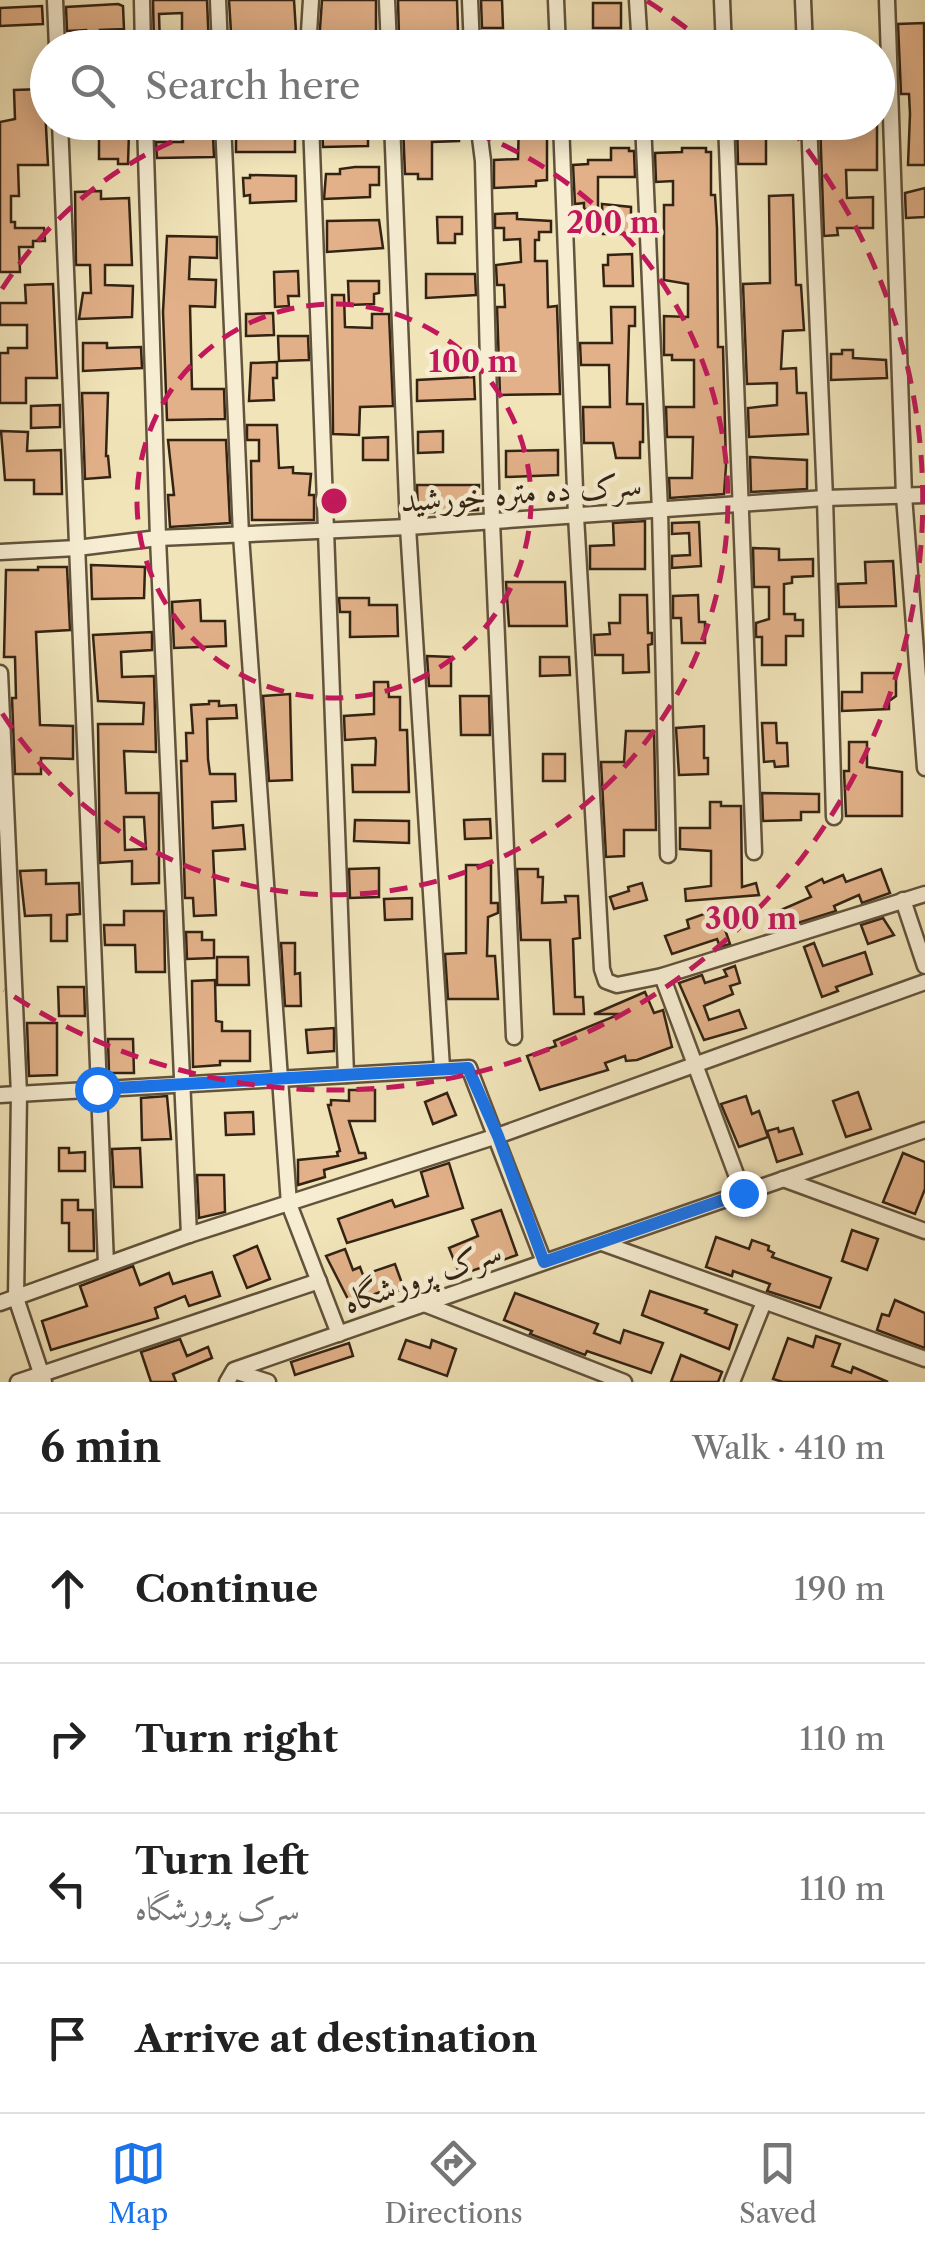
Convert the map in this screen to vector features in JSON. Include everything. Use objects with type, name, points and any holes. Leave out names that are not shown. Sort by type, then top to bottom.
[{"type":"street","points":[[55,0],[56,30]]},
{"type":"street","points":[[142,0],[143,30]]},
{"type":"street","points":[[218,0],[219,30]]},
{"type":"street","points":[[309,30],[311,0]]},
{"type":"street","points":[[387,0],[388,30]]},
{"type":"street","points":[[470,0],[471,30]]},
{"type":"street","points":[[556,0],[557,30]]},
{"type":"street","points":[[638,0],[639,30]]},
{"type":"street","points":[[722,0],[723,30]]},
{"type":"street","points":[[803,0],[805,30]]},
{"type":"street","points":[[887,0],[888,30]]},
{"type":"street","points":[[61,140],[106,1264]]},
{"type":"street","points":[[146,140],[158,538],[189,1235]]},
{"type":"street","points":[[224,140],[242,535],[288,1204],[339,1334]]},
{"type":"street","points":[[312,140],[346,1075]]},
{"type":"street","points":[[393,140],[408,527],[442,1068]]},
{"type":"street","points":[[480,140],[514,1038]]},
{"type":"street","points":[[562,140],[576,516],[602,969],[606,980],[617,985],[662,976],[925,894]]},
{"type":"street","points":[[645,140],[660,511],[668,855]]},
{"type":"street","points":[[727,140],[754,852]]},
{"type":"street","points":[[810,140],[834,817]]},
{"type":"street","points":[[892,140],[904,496],[925,768]]},
{"type":"street","name":"سرک ده متره خورشید","points":[[0,552],[158,538],[408,527],[825,498],[925,495]]},
{"type":"street","points":[[0,673],[18,1094],[16,1298],[43,1378]]},
{"type":"street","points":[[903,900],[925,966]]},
{"type":"street","points":[[662,976],[743,1193]]},
{"type":"street","points":[[0,1303],[189,1235],[498,1136],[925,982]]},
{"type":"street","points":[[0,1095],[468,1068],[498,1136],[544,1262]]},
{"type":"street","name":"سرک پرورشگاه","points":[[230,1376],[339,1334],[925,1130]]},
{"type":"street","points":[[783,1179],[925,1232]]},
{"type":"street","points":[[601,1242],[925,1359]]},
{"type":"street","points":[[18,1382],[43,1378],[319,1281]]},
{"type":"street","points":[[732,1382],[764,1302]]},
{"type":"street","points":[[424,1304],[624,1382]]},
{"type":"street","points":[[230,1376],[268,1382]]},
{"type":"building","points":[[153,0],[207,0],[208,30],[182,30],[182,13],[159,14],[160,30],[154,30]]},
{"type":"building","points":[[229,0],[294,0],[296,30],[231,30]]},
{"type":"building","points":[[322,0],[376,0],[376,30],[320,30]]},
{"type":"building","points":[[398,0],[457,0],[458,30],[399,30]]},
{"type":"building","points":[[481,0],[502,0],[503,28],[482,28]]},
{"type":"building","points":[[593,3],[621,3],[621,28],[593,28]]},
{"type":"building","points":[[118,4],[123,6],[124,29],[67,30],[66,7]]},
{"type":"building","points":[[42,6],[43,24],[0,26],[0,8]]},
{"type":"building","points":[[924,23],[925,165],[908,165],[909,94],[901,94],[898,24]]},
{"type":"building","points":[[30,89],[30,140],[47,140],[48,165],[18,165],[19,196],[11,196],[11,222],[15,222],[15,228],[44,228],[45,241],[33,241],[33,247],[19,247],[20,272],[0,272],[0,122],[15,119],[14,90]]},
{"type":"building","points":[[99,140],[129,140],[128,164],[118,164],[118,159],[99,159]]},
{"type":"building","points":[[213,140],[214,157],[157,158],[156,142]]},
{"type":"building","points":[[236,140],[295,140],[295,152],[236,152]]},
{"type":"building","points":[[323,140],[368,140],[368,146],[323,147]]},
{"type":"building","points":[[404,140],[459,140],[432,142],[432,179],[405,174]]},
{"type":"building","points":[[519,140],[547,140],[547,180],[536,181],[536,186],[494,188],[494,160],[518,159]]},
{"type":"building","points":[[737,140],[766,140],[766,164],[738,164]]},
{"type":"building","points":[[821,140],[877,140],[877,170],[846,170],[847,198],[873,197],[873,228],[837,228],[838,235],[824,236]]},
{"type":"building","points":[[611,148],[634,151],[635,177],[598,177],[598,209],[584,209],[584,203],[575,204],[573,165],[588,164],[588,160],[611,160]]},
{"type":"building","points":[[682,148],[706,148],[706,152],[711,152],[726,466],[724,494],[670,498],[669,478],[692,478],[693,437],[667,437],[666,407],[694,407],[694,360],[672,360],[672,355],[664,355],[664,316],[688,317],[688,284],[664,280],[664,205],[673,205],[673,181],[656,182],[655,153],[682,152]]},
{"type":"building","points":[[379,167],[379,185],[370,185],[370,197],[324,199],[326,174],[340,174],[340,169]]},
{"type":"building","points":[[296,176],[296,201],[250,203],[250,195],[244,196],[243,178]]},
{"type":"building","points":[[925,188],[925,217],[906,218],[905,193]]},
{"type":"building","points":[[101,191],[101,199],[129,198],[132,265],[105,265],[105,285],[133,286],[132,317],[79,319],[83,293],[91,293],[90,265],[76,265],[75,192]]},
{"type":"building","points":[[793,195],[796,285],[801,285],[804,330],[783,331],[781,369],[796,368],[797,393],[806,393],[808,434],[749,437],[748,408],[777,405],[777,383],[747,384],[743,284],[770,283],[769,196]]},
{"type":"building","points":[[602,204],[631,207],[631,234],[603,234]]},
{"type":"building","points":[[517,213],[517,219],[551,221],[551,232],[539,232],[539,240],[535,240],[535,261],[547,261],[548,307],[557,306],[560,394],[500,395],[497,307],[505,307],[504,285],[497,285],[496,265],[521,262],[520,239],[504,240],[504,228],[495,228],[495,214]]},
{"type":"building","points":[[437,217],[462,217],[462,234],[455,234],[455,243],[438,243]]},
{"type":"building","points":[[379,220],[383,248],[327,252],[327,221]]},
{"type":"building","points":[[167,236],[217,237],[217,258],[190,257],[189,279],[216,280],[215,307],[190,306],[192,389],[224,389],[225,419],[167,420],[163,312]]},
{"type":"building","points":[[632,254],[633,286],[604,286],[603,265],[608,265],[608,255]]},
{"type":"building","points":[[298,271],[299,296],[288,296],[289,306],[275,307],[274,272]]},
{"type":"building","points":[[426,274],[475,274],[476,295],[426,298]]},
{"type":"building","points":[[348,281],[379,281],[374,304],[349,305]]},
{"type":"building","points":[[53,284],[57,378],[26,378],[26,403],[0,403],[0,353],[8,353],[8,348],[27,348],[27,325],[0,325],[0,303],[26,303],[25,285]]},
{"type":"building","points":[[332,295],[344,295],[345,327],[372,328],[372,314],[389,314],[393,406],[360,407],[359,435],[333,434]]},
{"type":"building","points":[[611,307],[635,307],[635,326],[629,326],[627,404],[643,404],[640,458],[616,458],[613,443],[584,443],[583,407],[610,407],[609,365],[581,365],[580,343],[612,343]]},
{"type":"building","points":[[273,313],[274,335],[246,336],[246,314]]},
{"type":"building","points":[[278,336],[308,336],[309,360],[279,361]]},
{"type":"building","points":[[83,343],[107,343],[107,348],[141,347],[142,368],[83,371]]},
{"type":"building","points":[[842,350],[853,350],[853,358],[886,360],[887,378],[831,380],[831,354],[842,354]]},
{"type":"building","points":[[277,362],[274,400],[249,401],[251,363]]},
{"type":"building","points":[[474,377],[475,399],[417,401],[417,380]]},
{"type":"building","points":[[82,393],[108,393],[106,456],[110,477],[85,479]]},
{"type":"building","points":[[60,405],[60,427],[31,428],[31,406]]},
{"type":"building","points":[[247,425],[277,425],[279,468],[293,467],[293,473],[311,474],[309,495],[314,495],[314,520],[252,520],[251,461],[259,461],[259,440],[247,440]]},
{"type":"building","points":[[1,431],[28,432],[27,451],[61,450],[62,494],[34,494],[34,480],[5,480]]},
{"type":"building","points":[[443,431],[443,452],[418,453],[418,432]]},
{"type":"building","points":[[388,437],[388,460],[363,460],[363,438]]},
{"type":"building","points":[[168,440],[226,440],[230,523],[170,527],[168,495],[174,495]]},
{"type":"building","points":[[558,450],[558,475],[506,477],[506,451]]},
{"type":"building","points":[[750,457],[807,460],[807,489],[751,492]]},
{"type":"building","points":[[417,485],[479,485],[478,510],[418,513]]},
{"type":"building","points":[[645,521],[645,569],[590,569],[590,546],[614,545],[613,523]]},
{"type":"building","points":[[699,522],[701,566],[672,568],[672,556],[690,555],[689,533],[672,534],[672,523]]},
{"type":"building","points":[[753,548],[779,549],[779,560],[813,559],[813,576],[792,577],[792,583],[784,584],[784,614],[795,614],[795,620],[803,620],[803,636],[786,636],[786,665],[762,665],[762,637],[756,637],[756,623],[769,619],[769,587],[754,587]]},
{"type":"building","points":[[893,561],[896,606],[839,607],[838,584],[866,583],[865,562]]},
{"type":"building","points":[[91,565],[145,567],[144,598],[92,599]]},
{"type":"building","points":[[67,567],[70,630],[36,632],[40,725],[73,726],[73,759],[41,758],[41,774],[15,774],[15,657],[4,657],[6,570]]},
{"type":"building","points":[[506,582],[565,582],[567,626],[509,626]]},
{"type":"building","points":[[620,595],[647,595],[648,633],[652,633],[652,644],[648,645],[649,672],[623,673],[623,655],[595,655],[594,635],[610,634],[609,623],[620,623]]},
{"type":"building","points":[[698,595],[699,622],[705,622],[705,643],[682,643],[681,618],[673,618],[673,596]]},
{"type":"building","points":[[339,598],[369,598],[369,605],[397,605],[398,636],[350,637],[350,612],[340,612]]},
{"type":"building","points":[[200,600],[201,621],[225,621],[226,646],[174,648],[172,602]]},
{"type":"building","points":[[152,632],[152,650],[121,652],[122,677],[154,676],[156,752],[124,751],[126,793],[159,793],[159,883],[132,884],[132,861],[100,863],[98,724],[143,724],[144,703],[98,701],[93,635]],"holes":[[[124,817],[144,817],[146,849],[125,850]]]},
{"type":"building","points":[[427,656],[451,657],[451,686],[429,686]]},
{"type":"building","points":[[540,657],[569,657],[570,675],[540,676]]},
{"type":"building","points":[[862,673],[896,673],[896,696],[889,701],[889,709],[842,711],[842,692],[862,692]]},
{"type":"building","points":[[374,682],[388,682],[389,697],[400,697],[400,730],[407,730],[409,792],[353,792],[352,765],[375,765],[376,741],[345,740],[344,716],[374,714]]},
{"type":"building","points":[[290,694],[292,780],[269,781],[263,696]]},
{"type":"building","points":[[460,696],[489,696],[490,735],[461,735]]},
{"type":"building","points":[[219,701],[219,706],[236,705],[237,718],[207,719],[210,774],[235,774],[236,801],[212,802],[213,828],[243,825],[245,849],[213,851],[216,915],[194,916],[193,898],[185,898],[181,761],[187,761],[186,733],[193,733],[191,705]]},
{"type":"building","points":[[762,723],[776,723],[777,743],[787,743],[788,766],[775,767],[774,761],[764,762]]},
{"type":"building","points":[[704,726],[708,774],[679,775],[676,728]]},
{"type":"building","points":[[626,731],[654,731],[656,830],[624,830],[624,856],[606,857],[601,762],[624,762]]},
{"type":"building","points":[[849,742],[867,742],[867,767],[902,772],[902,816],[846,816],[844,771],[849,771]]},
{"type":"building","points":[[543,754],[565,754],[565,781],[543,781]]},
{"type":"building","points":[[762,793],[819,794],[819,812],[801,812],[801,820],[763,821]]},
{"type":"building","points":[[710,802],[741,806],[742,887],[756,883],[759,895],[686,901],[685,889],[711,886],[711,851],[680,849],[680,828],[710,828]]},
{"type":"building","points":[[490,819],[491,838],[465,839],[464,820]]},
{"type":"building","points":[[355,820],[409,821],[409,843],[354,841]]},
{"type":"building","points":[[466,865],[491,865],[491,903],[498,903],[498,913],[488,917],[487,956],[495,956],[498,999],[448,999],[445,954],[466,953]]},
{"type":"building","points":[[379,868],[379,897],[350,898],[349,869]]},
{"type":"building","points":[[517,869],[538,869],[538,877],[543,877],[542,903],[566,902],[565,896],[578,896],[580,938],[573,939],[575,997],[583,997],[584,1014],[554,1014],[550,940],[521,940]]},
{"type":"building","points":[[881,869],[890,893],[862,903],[859,895],[834,906],[836,911],[788,926],[781,910],[811,897],[806,887],[843,875],[846,882]]},
{"type":"building","points":[[46,870],[46,884],[79,883],[80,914],[67,915],[67,941],[51,941],[51,915],[25,916],[20,871]]},
{"type":"building","points":[[642,883],[647,900],[614,909],[610,897]]},
{"type":"building","points":[[412,898],[412,919],[385,920],[384,899]]},
{"type":"building","points":[[718,909],[730,944],[720,947],[717,939],[672,954],[665,936],[689,928],[687,920]]},
{"type":"building","points":[[124,911],[164,911],[165,972],[136,972],[135,945],[105,945],[104,925],[124,925]]},
{"type":"building","points":[[883,918],[894,935],[868,944],[861,925]]},
{"type":"building","points":[[186,932],[202,932],[202,940],[214,940],[214,958],[187,959]]},
{"type":"building","points":[[281,943],[295,943],[301,1006],[285,1006]]},
{"type":"building","points":[[814,943],[823,966],[865,952],[872,974],[836,987],[838,991],[822,997],[804,947]]},
{"type":"building","points":[[217,957],[248,957],[249,985],[217,985]]},
{"type":"building","points":[[735,966],[740,983],[730,986],[733,994],[704,1006],[709,1020],[739,1010],[746,1028],[704,1040],[679,983],[702,975],[705,983],[727,976],[724,970]]},
{"type":"building","points":[[215,980],[216,1021],[222,1022],[222,1031],[250,1031],[250,1061],[220,1061],[220,1065],[193,1067],[192,981]]},
{"type":"building","points":[[58,987],[84,987],[85,1016],[59,1016]]},
{"type":"building","points":[[645,992],[654,1013],[663,1010],[672,1047],[637,1060],[626,1061],[625,1056],[605,1063],[608,1070],[540,1090],[527,1056],[620,1014],[594,1014]]},
{"type":"building","points":[[27,1023],[57,1023],[57,1075],[29,1076]]},
{"type":"building","points":[[334,1028],[334,1051],[308,1053],[306,1030]]},
{"type":"building","points":[[108,1039],[133,1039],[134,1073],[109,1073]]},
{"type":"building","points":[[349,1090],[375,1090],[375,1121],[349,1121],[359,1153],[365,1153],[366,1158],[324,1170],[325,1177],[298,1185],[298,1160],[338,1156],[328,1105],[331,1100],[349,1101]]},
{"type":"building","points":[[858,1092],[871,1129],[846,1137],[833,1101]]},
{"type":"building","points":[[447,1093],[456,1115],[433,1124],[425,1102]]},
{"type":"building","points":[[167,1096],[171,1139],[142,1140],[141,1098]]},
{"type":"building","points":[[746,1096],[752,1114],[759,1111],[768,1137],[739,1147],[721,1104]]},
{"type":"building","points":[[253,1112],[254,1134],[226,1135],[225,1113]]},
{"type":"building","points":[[778,1128],[779,1132],[793,1128],[802,1154],[777,1162],[767,1131]]},
{"type":"building","points":[[59,1148],[69,1148],[69,1153],[85,1152],[85,1171],[59,1171]]},
{"type":"building","points":[[140,1148],[142,1187],[114,1187],[112,1149]]},
{"type":"building","points":[[903,1153],[925,1162],[925,1189],[915,1214],[883,1202]]},
{"type":"building","points":[[449,1163],[463,1208],[347,1243],[338,1219],[392,1200],[395,1207],[428,1196],[421,1172]]},
{"type":"building","points":[[197,1175],[224,1175],[225,1212],[199,1218]]},
{"type":"building","points":[[62,1200],[78,1200],[78,1210],[93,1210],[94,1251],[69,1251],[69,1223],[62,1223]]},
{"type":"building","points":[[501,1210],[517,1255],[460,1275],[449,1248],[478,1236],[472,1220]]},
{"type":"building","points":[[852,1230],[878,1239],[867,1270],[842,1261]]},
{"type":"building","points":[[716,1237],[749,1249],[752,1240],[769,1246],[772,1257],[831,1278],[820,1308],[767,1291],[770,1284],[733,1271],[732,1276],[706,1267]]},
{"type":"building","points":[[257,1246],[270,1279],[247,1288],[234,1256]]},
{"type":"building","points":[[345,1249],[353,1270],[360,1267],[363,1275],[395,1264],[404,1289],[382,1297],[380,1292],[350,1303],[326,1256]]},
{"type":"building","points":[[133,1266],[140,1285],[169,1273],[173,1284],[212,1272],[220,1296],[189,1306],[185,1296],[155,1308],[158,1318],[51,1350],[42,1321],[87,1306],[80,1286]]},
{"type":"building","points":[[650,1291],[707,1310],[705,1313],[737,1325],[729,1349],[642,1315]]},
{"type":"building","points":[[515,1293],[598,1324],[594,1333],[620,1343],[624,1330],[663,1343],[651,1373],[587,1351],[585,1355],[504,1320]]},
{"type":"building","points":[[895,1300],[925,1313],[925,1348],[877,1330],[882,1314],[889,1316]]},
{"type":"building","points":[[816,1336],[840,1344],[832,1366],[851,1373],[853,1367],[888,1382],[773,1379],[788,1338],[813,1347]]},
{"type":"building","points":[[180,1339],[187,1356],[208,1347],[212,1358],[173,1374],[176,1382],[151,1382],[141,1352]]},
{"type":"building","points":[[406,1340],[430,1348],[432,1340],[456,1349],[447,1376],[399,1359]]},
{"type":"building","points":[[349,1343],[353,1356],[295,1375],[291,1362]]},
{"type":"building","points":[[681,1355],[722,1372],[718,1382],[671,1382]]},
{"type":"route","points":[[97,1089],[468,1068],[498,1136],[544,1262],[743,1193]]}]
